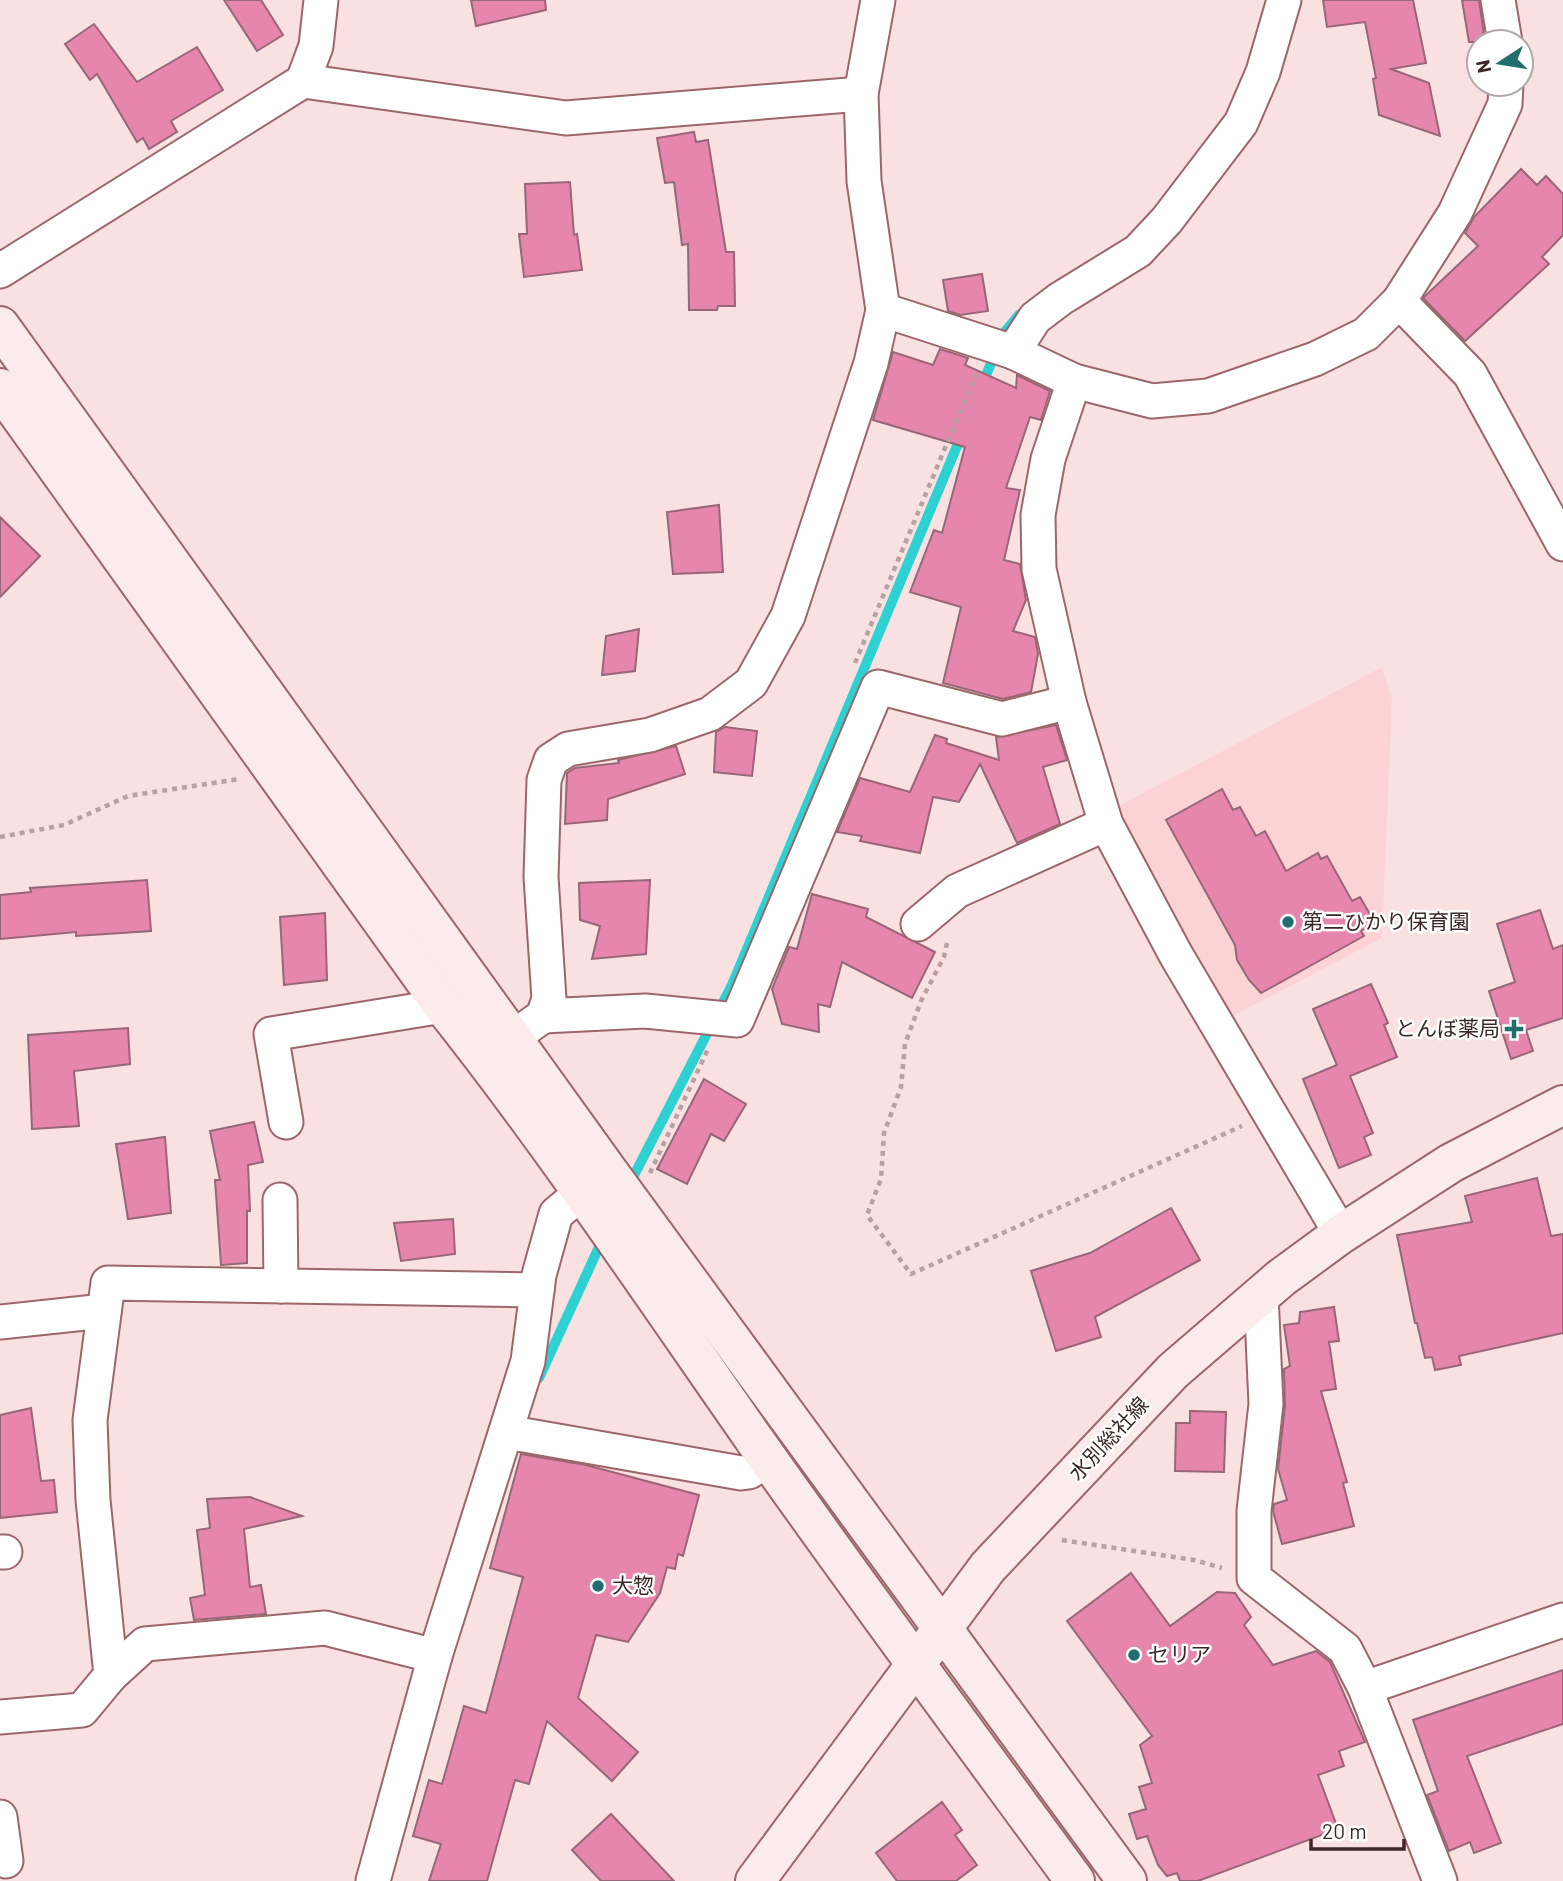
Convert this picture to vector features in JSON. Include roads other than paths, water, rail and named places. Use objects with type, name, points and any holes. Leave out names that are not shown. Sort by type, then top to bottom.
[{"type":"street","points":[[0,271],[303,81],[316,46],[321,0]]},
{"type":"street","points":[[543,1016],[549,999],[541,877],[544,780],[551,760],[568,750],[650,735],[710,714],[751,682],[788,616],[871,363],[883,310],[864,181],[861,94],[877,0]]},
{"type":"street","points":[[1002,348],[1060,299],[1138,251],[1192,187],[1241,123],[1263,72],[1284,0]]},
{"type":"street","points":[[1498,0],[1503,28]]},
{"type":"street","points":[[303,81],[566,118],[861,94]]},
{"type":"street","points":[[883,310],[1002,348],[1074,381],[1152,401],[1208,396],[1315,359],[1366,334],[1399,301],[1455,213],[1505,104],[1505,98]]},
{"type":"street","points":[[1399,301],[1463,364],[1563,544]]},
{"type":"street","points":[[0,326],[498,1048],[943,1628],[1127,1881]]},
{"type":"street","points":[[1074,381],[1048,459],[1038,515],[1039,569],[1069,702],[1106,824],[1176,955],[1341,1234]]},
{"type":"street","points":[[0,388],[443,1006],[498,1048]]},
{"type":"street","points":[[498,1048],[543,1016],[645,1011],[737,1020],[878,687],[1002,719],[1069,702]]},
{"type":"street","points":[[918,924],[957,891],[1106,824]]},
{"type":"street","points":[[286,1122],[271,1034],[443,1006]]},
{"type":"street","name":"水別総社線","points":[[763,1878],[988,1567],[1164,1381],[1261,1294],[1341,1234],[1451,1163],[1563,1105]]},
{"type":"street","points":[[373,1881],[435,1656],[515,1434],[537,1290],[556,1214],[614,1199]]},
{"type":"street","points":[[614,1199],[769,1459],[1075,1881]]},
{"type":"street","points":[[280,1200],[281,1286]]},
{"type":"street","points":[[111,1675],[93,1500],[90,1420],[108,1283],[537,1290]]},
{"type":"street","points":[[1261,1294],[1266,1405],[1254,1511],[1254,1578],[1345,1649],[1365,1688],[1440,1881]]},
{"type":"street","points":[[0,1322],[104,1311]]},
{"type":"street","points":[[515,1434],[741,1473],[749,1472],[769,1459]]},
{"type":"street","points":[[1365,1688],[1563,1620]]},
{"type":"street","points":[[0,1717],[82,1710],[111,1675],[145,1644],[325,1628],[435,1656]]},
{"type":"waterway","points":[[982,385],[1003,334],[1019,315]]},
{"type":"waterway","points":[[629,1185],[732,985],[962,434]]},
{"type":"waterway","points":[[539,1378],[604,1236]]},
{"type":"place","name":"第二ひかり保育園","points":[[1288,922]]},
{"type":"place","name":"とんぼ薬局","points":[[1514,1029]]},
{"type":"place","name":"大惣","points":[[598,1586]]},
{"type":"place","name":"セリア","points":[[1134,1655]]}]
